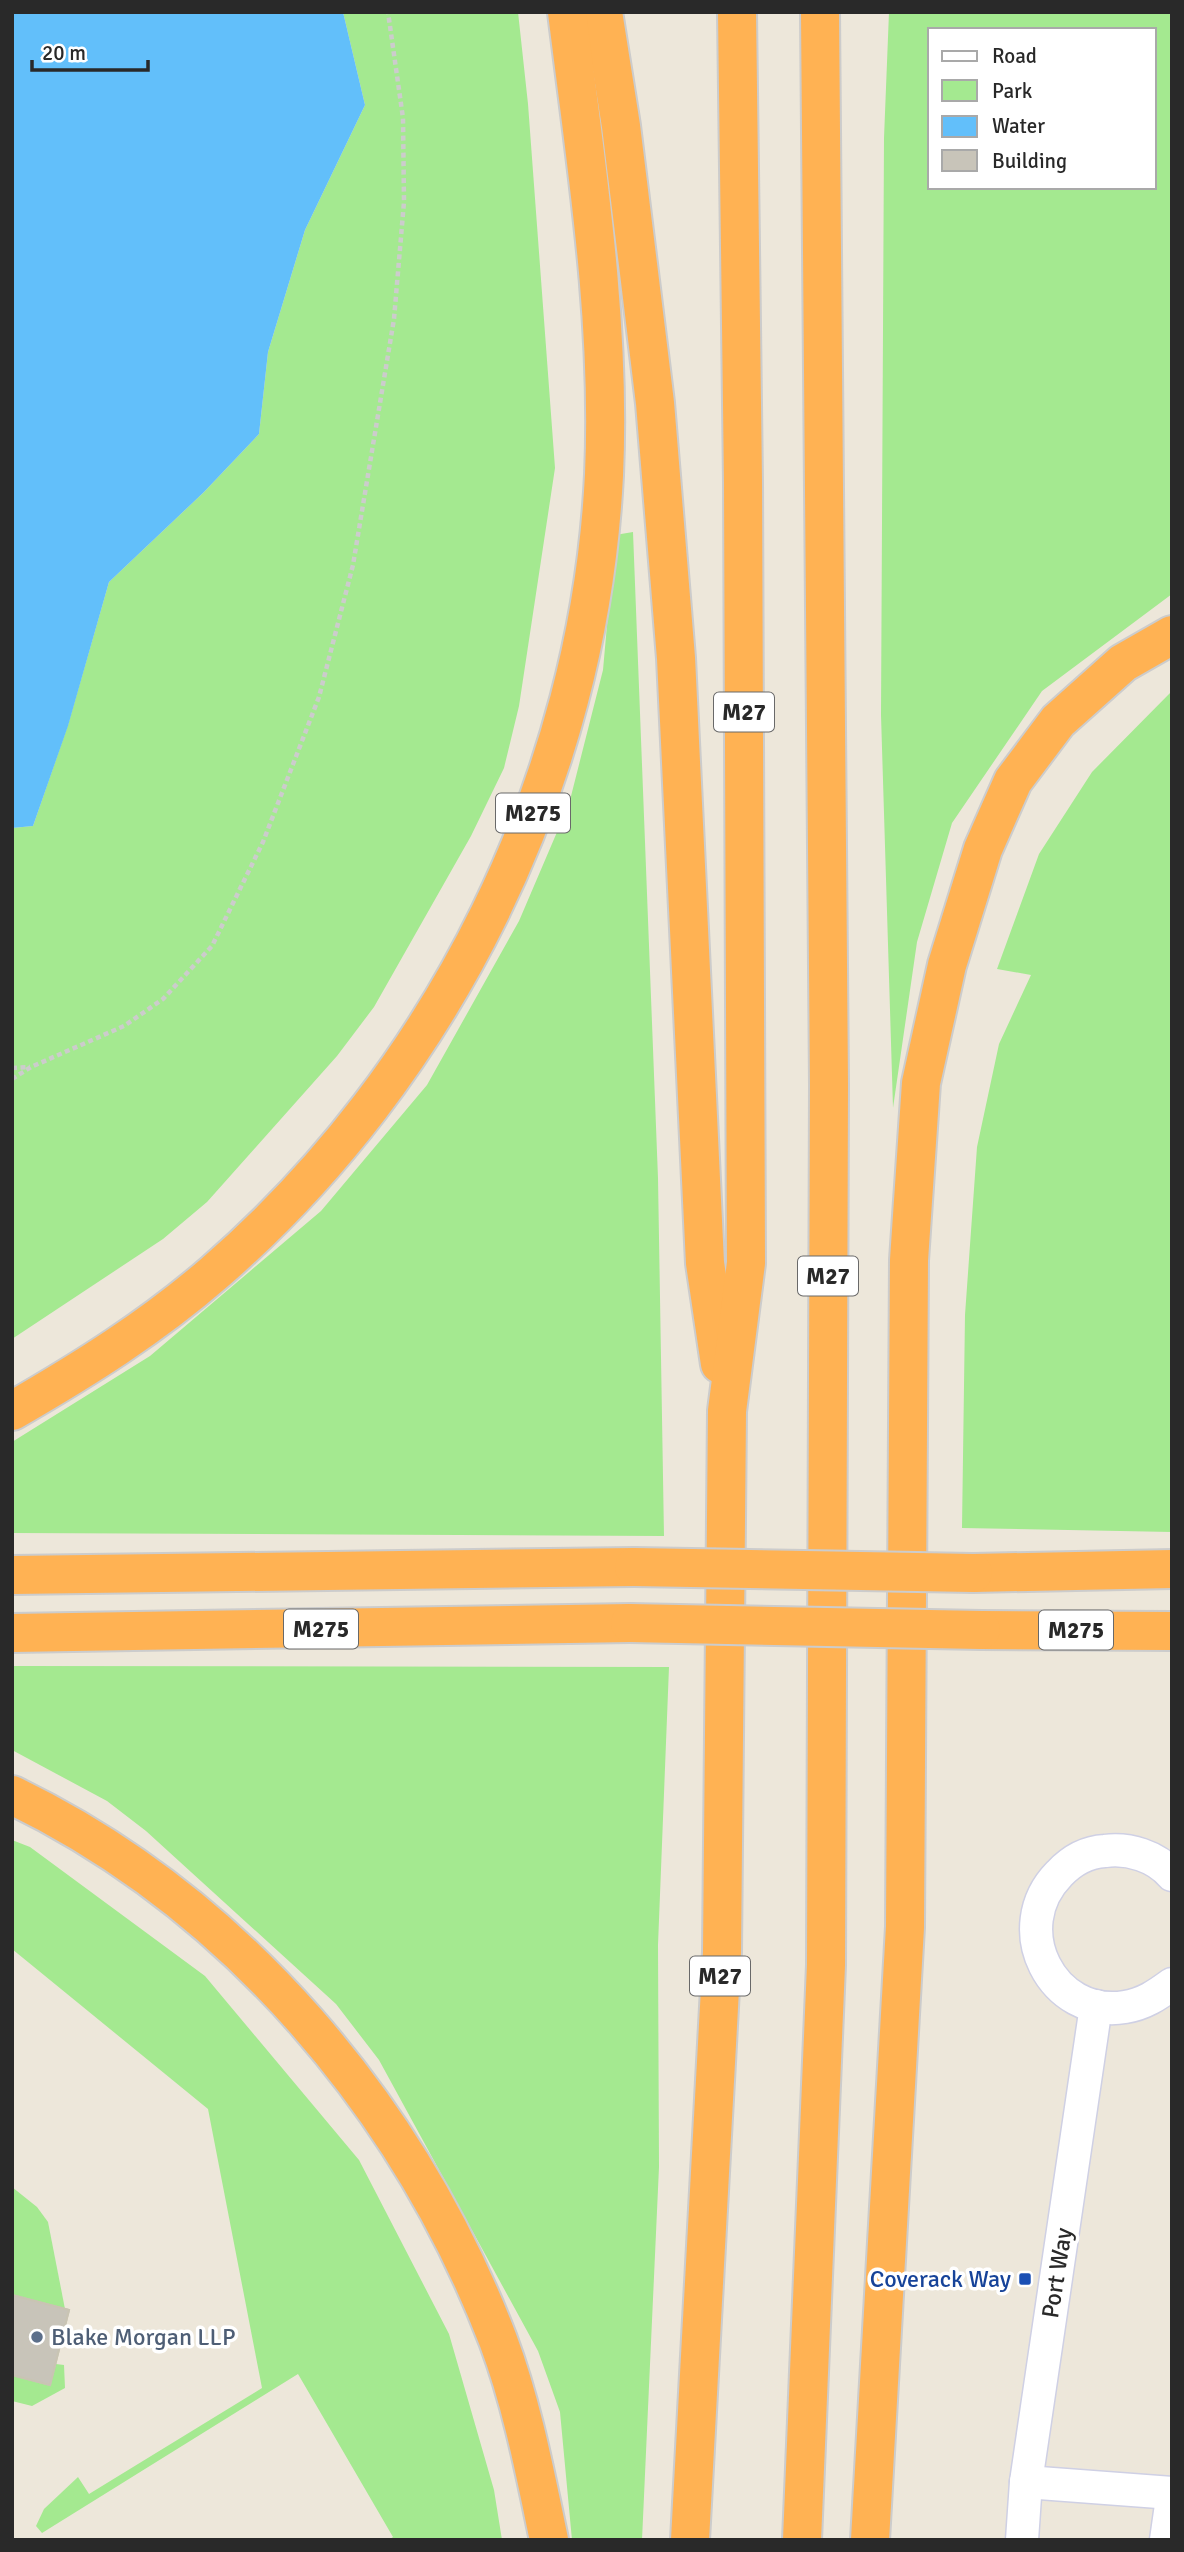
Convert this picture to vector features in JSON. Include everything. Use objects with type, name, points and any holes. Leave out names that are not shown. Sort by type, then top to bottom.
[{"type":"highway","name":"M275","points":[[12,1411],[81,1372],[169,1310],[214,1274],[299,1192],[372,1103],[435,1014],[462,968],[516,857],[545,783],[569,699],[585,628],[596,557],[604,476],[602,323],[567,12]]},
{"type":"highway","points":[[604,12],[621,126],[656,417],[676,658],[705,1263],[727,1411]]},
{"type":"highway","name":"M27","points":[[690,2540],[722,1952],[727,1411],[746,1264],[743,482],[737,12]]},
{"type":"highway","name":"M27","points":[[802,2540],[826,1965],[829,1071],[820,12]]},
{"type":"highway","points":[[870,2540],[905,1927],[909,1260],[921,1083],[947,965],[983,849],[1013,781],[1058,721],[1123,663],[1172,635]]},
{"type":"highway","points":[[12,1575],[634,1567],[973,1573],[1172,1569]]},
{"type":"highway","name":"M275","points":[[12,1633],[630,1623],[1172,1631]]},
{"type":"highway","points":[[12,1794],[117,1854],[188,1908],[258,1972],[318,2035],[368,2096],[415,2168],[456,2246],[498,2341],[528,2440],[549,2540]]},
{"type":"street","points":[[1172,1875],[1166,1868],[1142,1854],[1120,1849],[1093,1852],[1068,1864],[1049,1884],[1038,1903],[1034,1931],[1040,1958],[1055,1982],[1070,1995],[1096,2006],[1124,2008],[1150,2000],[1172,1984]]},
{"type":"street","name":"Port Way","points":[[1022,2540],[1026,2482],[1096,2006]]},
{"type":"street","points":[[1026,2482],[1172,2496],[1166,2540]]},
{"type":"path","points":[[12,1079],[31,1067],[124,1026],[163,999],[212,946],[263,842],[319,696],[353,565],[394,319],[404,202],[403,118],[388,12]]},
{"type":"path","points":[[12,1068],[31,1067]]},
{"type":"green space","points":[[343,12],[518,12],[528,104],[555,468],[519,706],[504,768],[471,836],[374,1007],[337,1056],[207,1202],[163,1239],[12,1339],[12,828],[33,826],[68,725],[109,582],[204,492],[259,434],[268,352],[305,230],[365,105]]},
{"type":"green space","points":[[889,12],[1172,12],[1172,594],[1042,691],[952,823],[917,942],[893,1108],[881,715],[884,138]]},
{"type":"green space","points":[[633,532],[658,1178],[664,1536],[12,1533],[12,1442],[150,1356],[321,1211],[427,1085],[519,921],[569,804],[603,670],[615,535]]},
{"type":"green space","points":[[1172,691],[1172,1532],[962,1528],[965,1315],[977,1147],[999,1044],[1031,975],[997,969],[1039,854],[1092,772]]},
{"type":"green space","points":[[12,1666],[669,1667],[658,1945],[659,2167],[642,2540],[572,2540],[560,2412],[538,2351],[379,2060],[336,2004],[146,1831],[107,1801],[12,1750]]},
{"type":"green space","points":[[12,1840],[30,1847],[205,1976],[359,2160],[449,2334],[494,2490],[502,2540],[389,2540],[393,2537],[298,2374],[42,2533],[36,2526],[44,2509],[78,2477],[89,2494],[262,2388],[208,2109],[12,1949]]},
{"type":"green space","points":[[12,2187],[37,2207],[48,2222],[65,2309],[12,2295]]},
{"type":"green space","points":[[56,2364],[64,2365],[65,2388],[32,2406],[12,2401],[12,2375],[50,2385]]},
{"type":"water","points":[[12,12],[343,12],[365,105],[305,230],[268,352],[259,434],[204,492],[109,582],[68,726],[33,826],[12,828]]},
{"type":"building","name":"Blake Morgan LLP","points":[[12,2295],[69,2310],[50,2385],[12,2375]]},
{"type":"building","name":"Blake Morgan LLP","points":[[12,2295],[69,2310],[50,2385],[12,2375]]},
{"type":"place","name":"Coverack Way","points":[[1025,2279]]},
{"type":"place","name":"Blake Morgan LLP","points":[[37,2337]]}]
